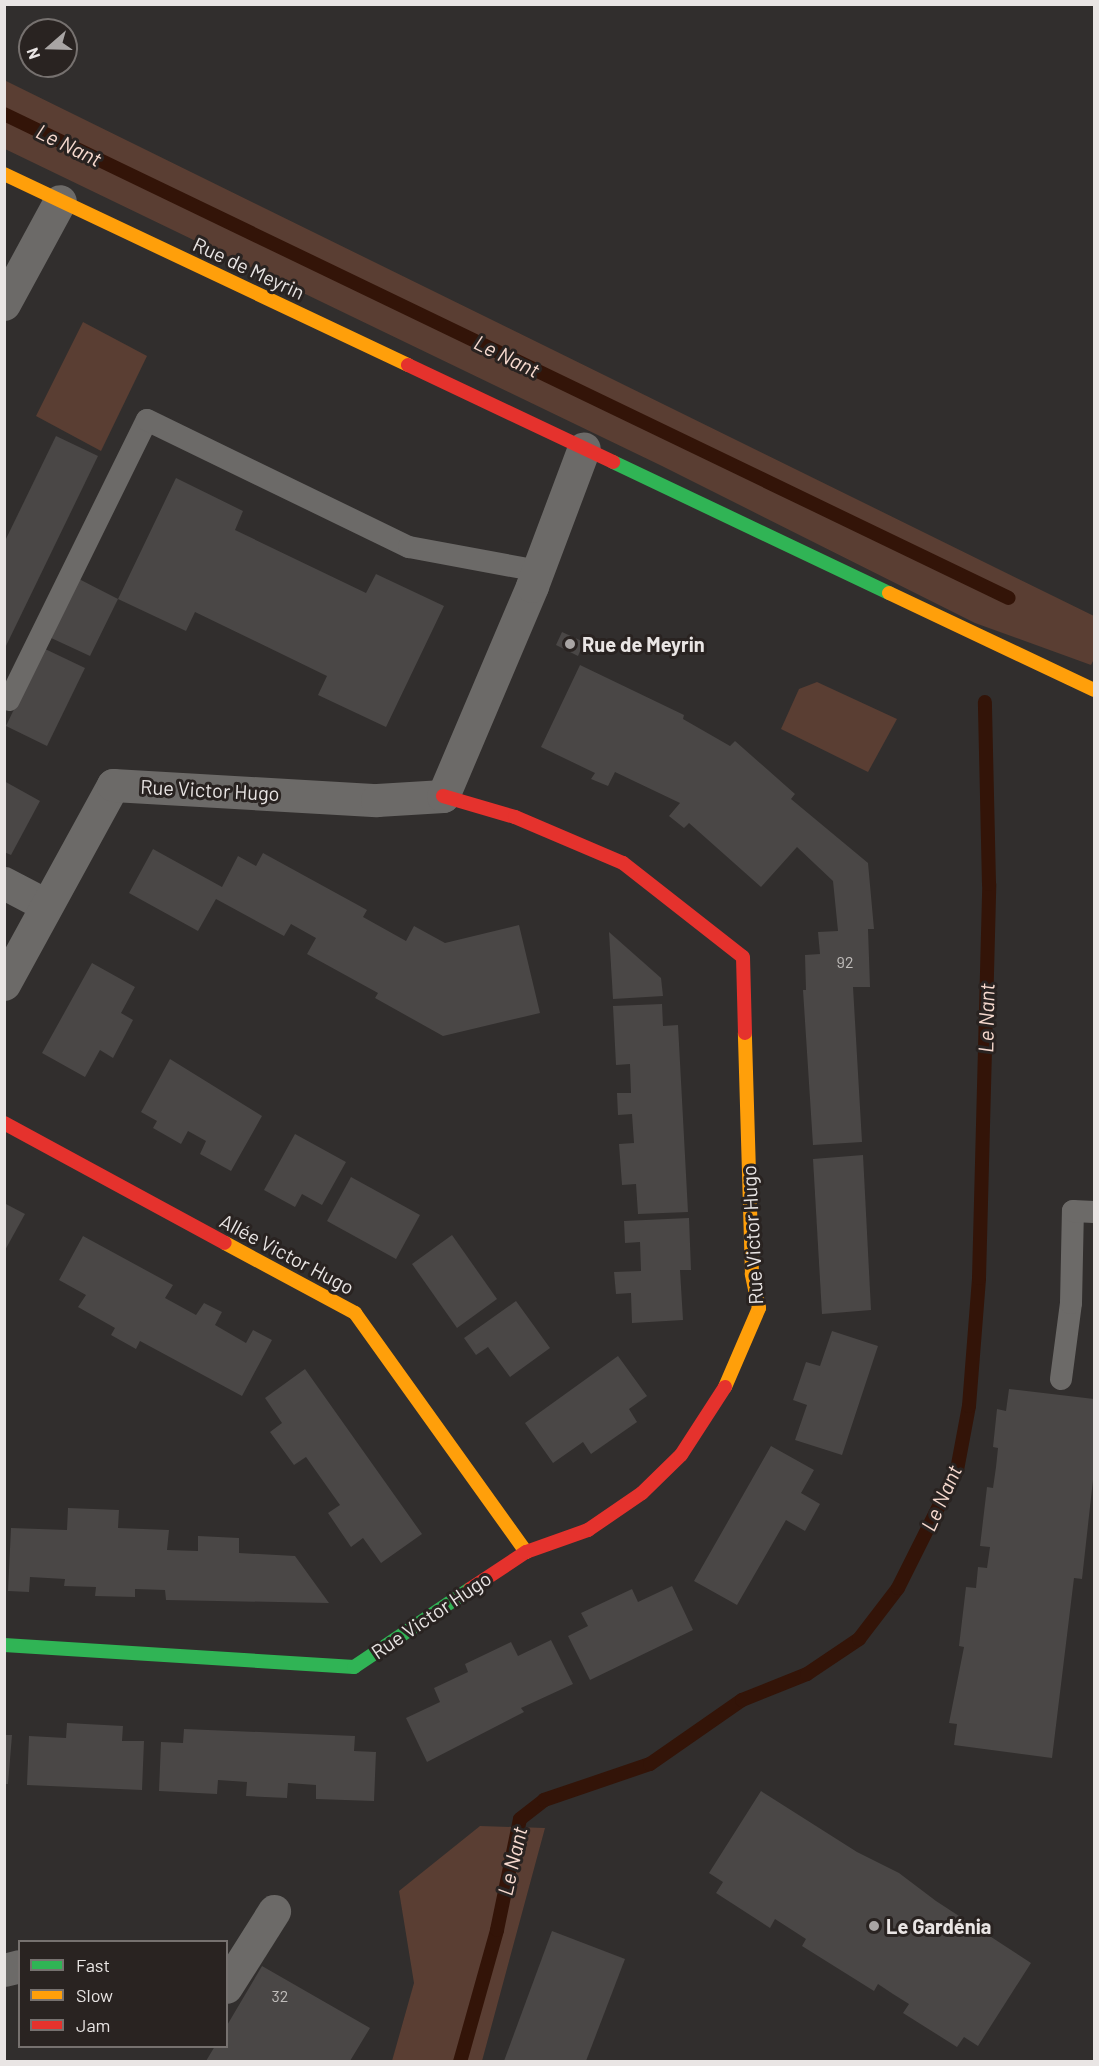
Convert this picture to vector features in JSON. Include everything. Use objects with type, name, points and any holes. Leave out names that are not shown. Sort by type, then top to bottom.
[{"type":"street","name":"Rue de Meyrin","points":[[4,174],[1095,690]]},
{"type":"street","points":[[4,304],[60,201]]},
{"type":"street","points":[[444,796],[539,571],[584,448]]},
{"type":"street","name":"Rue Victor Hugo","points":[[4,984],[113,785],[377,800],[444,796],[515,817],[624,863],[743,957],[752,1274],[759,1308],[734,1371],[710,1415],[681,1455],[642,1493],[588,1530],[526,1552],[354,1667],[4,1645]]},
{"type":"street","points":[[4,883],[46,905]]},
{"type":"street","name":"Allée Victor Hugo","points":[[4,1123],[355,1313],[526,1552]]},
{"type":"street","points":[[228,1984],[274,1911]]},
{"type":"lane","points":[[9,700],[147,420],[409,547],[539,571]]},
{"type":"lane","points":[[1061,1379],[1071,1303],[1073,1211],[1095,1212]]},
{"type":"shaded area","points":[[4,80],[1094,616],[1094,659],[1091,665],[975,623],[662,466],[5,149]]},
{"type":"shaded area","points":[[83,322],[147,356],[101,451],[36,416]]},
{"type":"shaded area","points":[[817,682],[897,719],[868,772],[781,729],[799,689]]},
{"type":"shaded area","points":[[480,1826],[545,1828],[482,2061],[392,2061],[414,1983],[399,1891]]},
{"type":"building","points":[[56,436],[98,456],[4,650],[4,543]]},
{"type":"building","points":[[176,478],[243,511],[235,530],[366,593],[376,574],[444,606],[386,727],[318,695],[327,676],[195,612],[186,631],[118,599]]},
{"type":"building","points":[[77,578],[118,599],[90,656],[49,637]]},
{"type":"building","name":"Rue de Meyrin","points":[[562,632],[584,642],[578,656],[556,645]]},
{"type":"building","points":[[43,648],[85,668],[47,746],[6,726]]},
{"type":"building","points":[[580,665],[684,715],[683,719],[730,746],[735,741],[795,794],[791,799],[868,863],[874,929],[868,929],[870,987],[853,987],[862,1142],[813,1145],[803,990],[806,990],[805,955],[820,954],[818,932],[838,931],[833,881],[797,847],[761,887],[689,823],[684,828],[669,816],[680,803],[615,772],[608,786],[591,779],[595,773],[541,747]]},
{"type":"building","points":[[4,781],[40,801],[11,855],[4,852]]},
{"type":"building","points":[[153,849],[222,887],[238,856],[256,866],[263,853],[367,910],[363,917],[406,941],[414,926],[445,943],[519,925],[540,1013],[443,1036],[375,998],[378,993],[307,954],[316,938],[291,924],[284,936],[216,899],[198,931],[129,893]]},
{"type":"building","points":[[609,932],[661,978],[663,996],[613,999]]},
{"type":"building","points":[[92,963],[135,987],[121,1013],[133,1020],[113,1058],[100,1050],[85,1077],[42,1053]]},
{"type":"building","points":[[662,1004],[663,1026],[678,1025],[688,1212],[638,1214],[636,1184],[622,1185],[619,1144],[634,1143],[632,1114],[618,1115],[617,1093],[631,1093],[630,1064],[616,1065],[613,1006]]},
{"type":"building","points":[[170,1059],[262,1116],[231,1171],[200,1154],[206,1141],[188,1131],[181,1144],[153,1128],[157,1121],[141,1112]]},
{"type":"building","points":[[295,1134],[346,1162],[322,1205],[302,1194],[295,1207],[264,1190]]},
{"type":"building","points":[[863,1155],[871,1310],[822,1314],[813,1159]]},
{"type":"building","points":[[351,1177],[420,1215],[396,1259],[327,1221]]},
{"type":"building","points":[[4,1203],[25,1214],[4,1252]]},
{"type":"building","points":[[689,1218],[691,1270],[680,1270],[683,1320],[632,1323],[631,1293],[616,1294],[614,1272],[641,1271],[640,1242],[625,1243],[624,1221]]},
{"type":"building","points":[[452,1235],[497,1299],[457,1328],[412,1264]]},
{"type":"building","points":[[83,1236],[173,1285],[165,1298],[196,1315],[204,1303],[222,1312],[215,1325],[246,1343],[253,1330],[272,1340],[242,1396],[140,1341],[136,1349],[111,1335],[115,1328],[78,1307],[86,1295],[59,1280]]},
{"type":"building","points":[[516,1301],[550,1348],[510,1377],[488,1347],[476,1355],[464,1338]]},
{"type":"building","points":[[832,1331],[878,1346],[842,1455],[795,1440],[807,1405],[793,1400],[806,1362],[820,1366]]},
{"type":"building","points":[[618,1356],[647,1396],[629,1409],[637,1422],[591,1454],[583,1442],[553,1463],[525,1423]]},
{"type":"building","points":[[305,1369],[422,1534],[381,1563],[363,1538],[351,1547],[328,1513],[340,1505],[306,1457],[294,1465],[270,1432],[282,1423],[265,1398]]},
{"type":"building","points":[[1009,1389],[1094,1399],[1094,1471],[1082,1579],[1074,1578],[1052,1758],[954,1745],[957,1724],[949,1723],[964,1647],[959,1646],[966,1587],[976,1588],[978,1567],[987,1568],[990,1547],[980,1546],[987,1487],[993,1488],[996,1467],[998,1448],[993,1447],[997,1409],[1006,1411]]},
{"type":"building","points":[[771,1446],[814,1470],[801,1493],[820,1504],[805,1531],[786,1520],[737,1605],[694,1581]]},
{"type":"building","points":[[68,1508],[119,1510],[118,1528],[169,1530],[167,1550],[198,1551],[198,1536],[239,1538],[239,1553],[295,1556],[329,1603],[166,1600],[165,1590],[135,1589],[135,1597],[95,1596],[96,1587],[64,1586],[65,1579],[30,1577],[29,1592],[8,1591],[11,1528],[67,1530]]},
{"type":"building","points":[[672,1586],[693,1630],[590,1680],[568,1636],[588,1626],[581,1613],[632,1589],[638,1602]]},
{"type":"building","points":[[551,1640],[573,1684],[521,1708],[524,1712],[427,1762],[406,1718],[440,1702],[434,1688],[468,1672],[465,1664],[511,1642],[518,1656]]},
{"type":"building","points":[[67,1723],[123,1726],[122,1741],[144,1741],[142,1790],[27,1785],[29,1736],[66,1738]]},
{"type":"building","points":[[184,1729],[355,1736],[354,1751],[376,1752],[374,1801],[316,1799],[316,1785],[288,1783],[287,1798],[246,1796],[247,1782],[218,1780],[217,1794],[159,1791],[161,1742],[183,1743]]},
{"type":"building","points":[[4,1735],[12,1735],[8,1784],[4,1784]]},
{"type":"building","name":"Le Gardénia","points":[[761,1791],[857,1852],[899,1873],[936,1901],[1031,1963],[978,2046],[964,2037],[957,2047],[903,2013],[909,2004],[878,1984],[874,1991],[802,1946],[806,1939],[775,1919],[770,1928],[716,1893],[723,1882],[709,1873]]},
{"type":"building","points":[[552,1931],[625,1959],[586,2061],[504,2061]]},
{"type":"building","points":[[262,1966],[370,2028],[350,2061],[206,2061],[214,2048],[228,2048],[228,2024]]},
{"type":"waterway","name":"Le Nant","points":[[4,114],[1009,598]]},
{"type":"waterway","name":"Le Nant","points":[[460,2062],[497,1930],[520,1819],[544,1800],[650,1764],[742,1700],[807,1674],[859,1639],[898,1588],[957,1470],[969,1406],[979,1278],[989,884],[985,702]]},
{"type":"traffic: fast","points":[[613,462],[889,593]]},
{"type":"traffic: fast","points":[[4,1645],[354,1667],[470,1589]]},
{"type":"traffic: slow","points":[[4,174],[408,365]]},
{"type":"traffic: slow","points":[[889,593],[1094,690]]},
{"type":"traffic: slow","points":[[725,1387],[759,1308],[752,1274],[745,1033]]},
{"type":"traffic: slow","points":[[225,1243],[355,1313],[526,1552]]},
{"type":"traffic: jam","points":[[408,365],[613,462]]},
{"type":"traffic: jam","points":[[443,796],[515,817],[623,863],[743,957],[745,1033]]},
{"type":"traffic: jam","points":[[4,1123],[225,1243]]},
{"type":"traffic: jam","points":[[470,1589],[526,1552],[588,1530],[642,1493],[681,1455],[725,1387]]},
{"type":"place","name":"Rue de Meyrin","points":[[570,644]]},
{"type":"place","name":"Le Gardénia","points":[[874,1926]]}]
